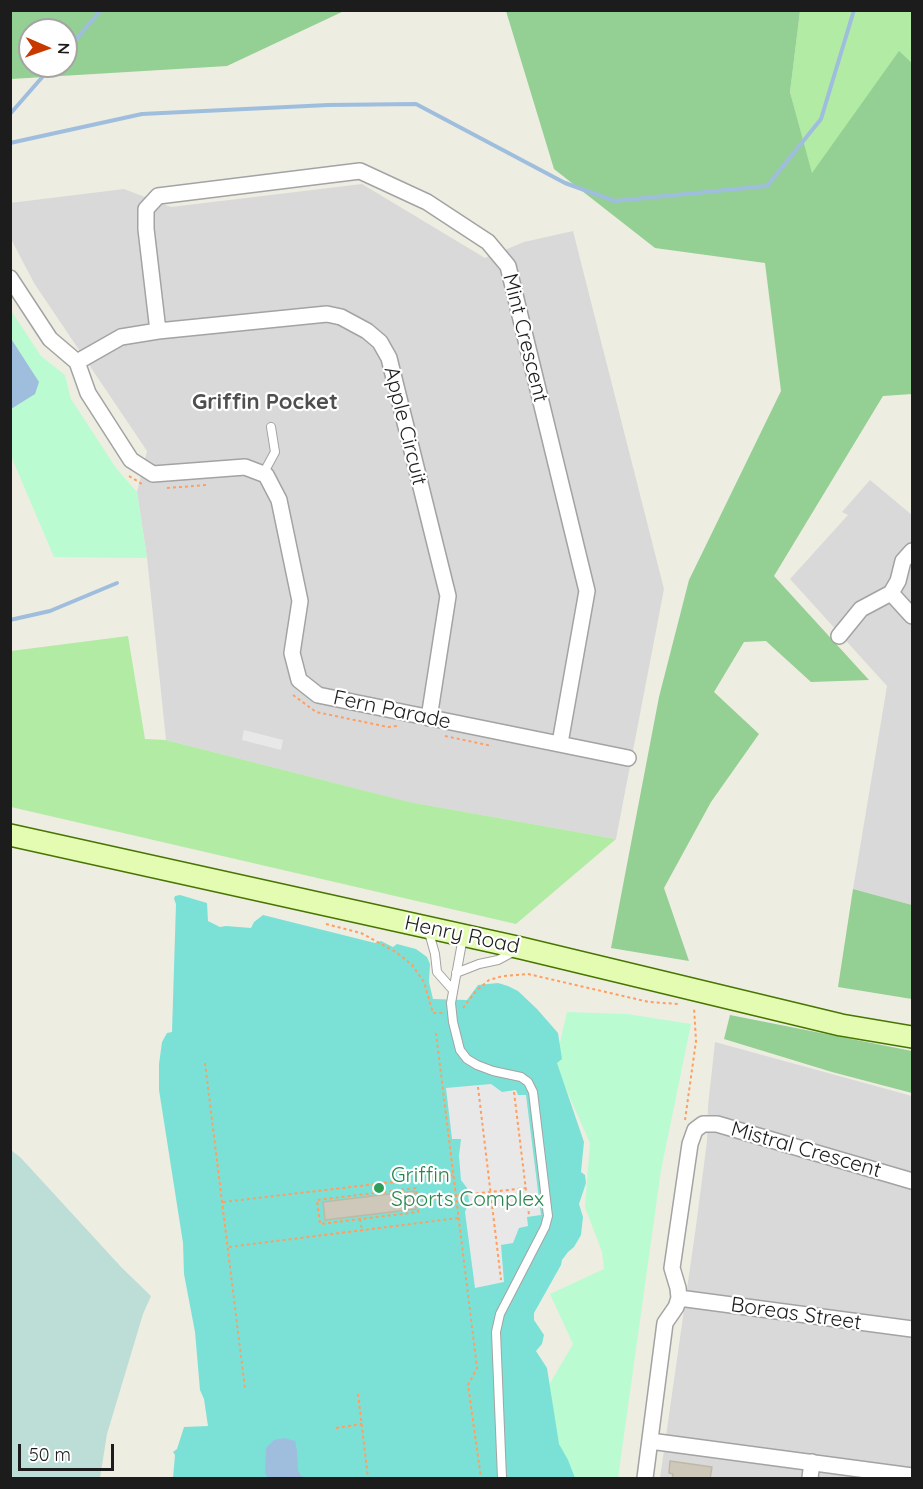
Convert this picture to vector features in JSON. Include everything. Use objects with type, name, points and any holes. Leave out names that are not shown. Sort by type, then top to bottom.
[{"type":"main road","name":"Henry Road","points":[[10,835],[521,948],[841,1025],[912,1037]]},
{"type":"street","name":"Mint Crescent","points":[[158,331],[146,229],[146,209],[158,196],[360,171],[427,202],[488,242],[508,266],[587,591],[560,744]]},
{"type":"street","points":[[10,278],[50,339],[77,362],[88,393],[131,460],[153,474],[245,467],[263,474]]},
{"type":"street","name":"Apple Circuit","points":[[77,362],[121,338],[158,331],[327,314],[341,317],[367,331],[380,342],[389,358],[448,596],[429,718]]},
{"type":"street","name":"Fern Parade","points":[[263,474],[266,475],[279,500],[300,601],[292,653],[299,680],[318,695],[628,758]]},
{"type":"street","points":[[839,636],[861,609],[891,593],[898,581],[903,561],[912,551]]},
{"type":"street","points":[[891,593],[912,616]]},
{"type":"street","name":"Mistral Crescent","points":[[698,1128],[708,1123],[717,1124],[912,1181]]},
{"type":"street","points":[[645,1479],[665,1323],[679,1298],[672,1268],[689,1151],[698,1128]]},
{"type":"street","name":"Boreas Street","points":[[679,1298],[912,1329]]},
{"type":"street","points":[[650,1441],[912,1476]]},
{"type":"street","points":[[810,1479],[812,1462]]},
{"type":"lane","points":[[263,474],[275,452],[271,427]]},
{"type":"lane","points":[[427,927],[435,954],[437,972],[453,989]]},
{"type":"lane","points":[[463,936],[453,989],[452,1012],[460,1050],[466,1059],[477,1065],[520,1077],[528,1082],[533,1092],[548,1216],[545,1227],[500,1314],[496,1332],[502,1479]]},
{"type":"lane","points":[[456,973],[498,960],[521,948]]},
{"type":"path","points":[[324,923],[361,933],[396,952],[412,965],[424,982],[433,1013],[452,1012],[465,1006],[476,991],[489,980],[528,974],[649,1002],[682,1004]]},
{"type":"path","points":[[698,1128],[684,1127],[696,1041],[694,1005],[700,1005]]},
{"type":"path","points":[[436,1033],[477,1368],[468,1385],[481,1479]]},
{"type":"path","points":[[205,1063],[245,1389]]},
{"type":"path","points":[[478,1087],[501,1280]]},
{"type":"path","points":[[514,1092],[529,1215]]},
{"type":"path","points":[[222,1203],[453,1175]]},
{"type":"path","points":[[357,1186],[358,1196]]},
{"type":"path","points":[[316,1191],[317,1200],[320,1224],[418,1212],[416,1188],[317,1200]]},
{"type":"path","points":[[417,1200],[526,1188]]},
{"type":"path","points":[[228,1247],[458,1218]]},
{"type":"path","points":[[360,1220],[362,1230]]},
{"type":"path","points":[[358,1394],[368,1479]]},
{"type":"path","points":[[336,1428],[362,1424]]},
{"type":"shaded area","points":[[362,184],[485,258],[524,242],[573,231],[664,589],[616,839],[408,802],[166,740],[147,558],[137,492],[147,451],[34,283],[11,239],[10,203],[124,189],[171,207]]},
{"type":"shaded area","points":[[10,337],[39,382],[35,394],[11,409]]},
{"type":"shaded area","points":[[870,480],[912,515],[912,905],[853,889],[887,686],[790,579],[848,515],[842,512]]},
{"type":"shaded area","points":[[244,730],[283,740],[281,750],[242,740]]},
{"type":"shaded area","name":"Griffin Sports Complex","points":[[180,895],[207,903],[208,921],[220,927],[251,928],[254,922],[263,915],[375,943],[381,941],[393,947],[397,944],[416,949],[427,957],[430,964],[429,982],[433,999],[467,1000],[478,985],[498,983],[518,991],[558,1033],[562,1059],[557,1063],[584,1142],[581,1172],[585,1175],[586,1183],[579,1204],[583,1217],[581,1235],[562,1260],[534,1313],[534,1320],[544,1335],[542,1344],[536,1351],[547,1368],[559,1444],[575,1478],[173,1478],[175,1455],[173,1452],[177,1449],[184,1427],[208,1426],[204,1399],[200,1390],[195,1332],[184,1274],[183,1243],[159,1090],[162,1042],[167,1033],[172,1032],[176,904],[174,899],[175,896]]},
{"type":"shaded area","points":[[715,1042],[912,1096],[912,1478],[660,1478],[707,1141],[708,1106]]},
{"type":"shaded area","points":[[491,1084],[502,1092],[516,1090],[518,1095],[526,1095],[541,1215],[527,1217],[528,1226],[519,1228],[513,1243],[501,1245],[504,1282],[475,1288],[465,1212],[469,1201],[467,1188],[461,1180],[459,1156],[461,1139],[452,1139],[446,1088]]},
{"type":"shaded area","points":[[11,1150],[151,1296],[143,1314],[107,1434],[100,1478],[11,1478]]},
{"type":"shaded area","points":[[284,1438],[295,1441],[298,1470],[301,1476],[307,1478],[268,1478],[265,1473],[266,1448],[274,1440]]},
{"type":"green space","points":[[11,10],[344,10],[227,66],[78,75],[78,18],[18,18],[18,78],[28,78],[11,79]]},
{"type":"green space","points":[[506,11],[800,11],[790,92],[812,173],[899,51],[912,63],[912,394],[883,396],[774,576],[869,680],[811,682],[766,641],[744,642],[714,692],[759,734],[711,802],[664,888],[689,961],[611,948],[659,697],[689,580],[781,391],[765,263],[655,248],[554,169]]},
{"type":"green space","points":[[800,11],[912,11],[912,63],[899,52],[812,174],[790,92]]},
{"type":"green space","points":[[10,309],[41,356],[65,375],[71,399],[116,468],[137,492],[147,558],[54,557],[11,456]]},
{"type":"green space","points":[[128,636],[145,739],[166,740],[409,802],[616,839],[516,924],[11,807],[11,651]]},
{"type":"green space","points":[[853,889],[912,905],[912,999],[838,987]]},
{"type":"green space","points":[[567,1012],[627,1014],[691,1024],[661,1170],[618,1478],[568,1478],[552,1432],[549,1385],[573,1344],[550,1294],[604,1269],[602,1252],[585,1207],[590,1143],[555,1064]]},
{"type":"green space","points":[[730,1015],[912,1051],[912,1093],[832,1072],[724,1039]]},
{"type":"building","points":[[414,1191],[416,1209],[325,1220],[323,1202]]},
{"type":"building","points":[[670,1461],[712,1467],[710,1479],[672,1479],[673,1474],[669,1473]]},
{"type":"waterway","points":[[78,37],[101,10]]},
{"type":"waterway","points":[[10,143],[142,114],[328,105],[416,104],[565,183],[615,201],[767,186],[821,119],[854,10]]},
{"type":"waterway","points":[[10,114],[42,78]]},
{"type":"waterway","points":[[10,620],[50,611],[117,583]]},
{"type":"place","name":"Griffin Sports Complex","points":[[379,1188]]},
{"type":"district","name":"Griffin Pocket","points":[[265,402]]}]
